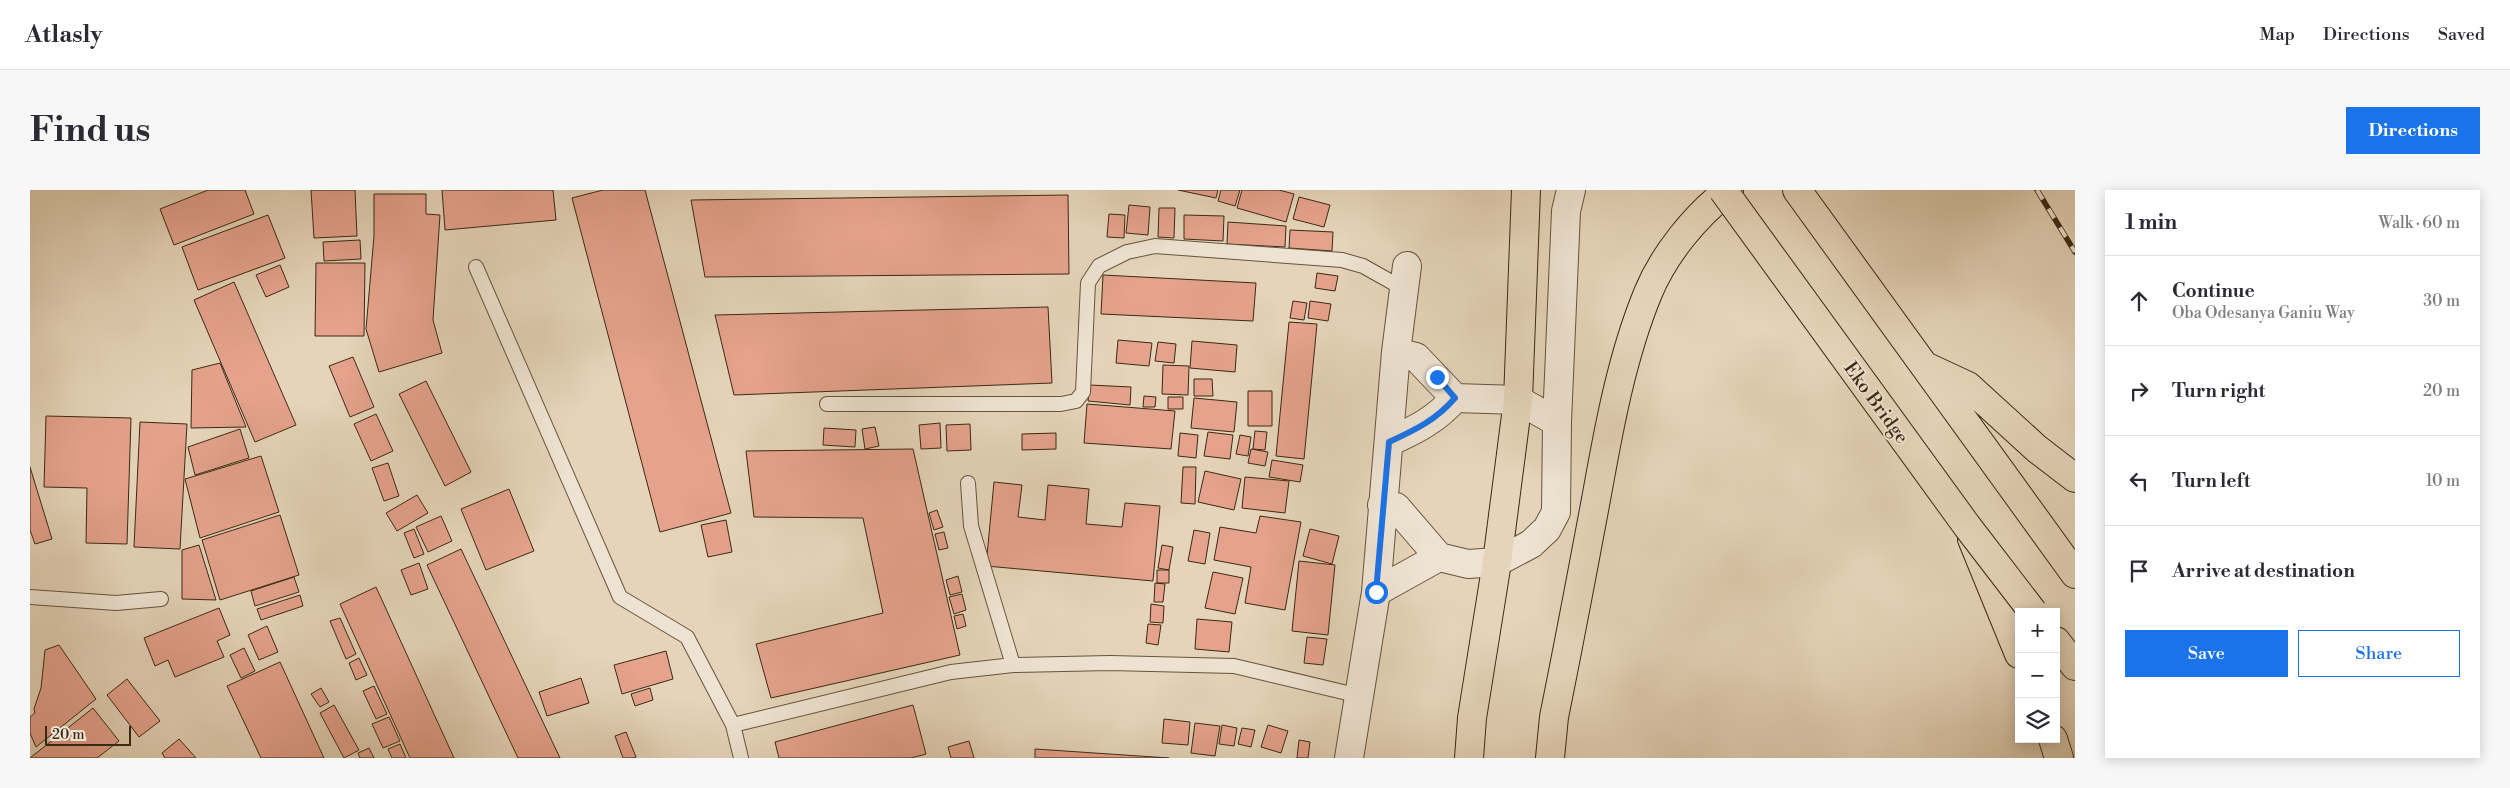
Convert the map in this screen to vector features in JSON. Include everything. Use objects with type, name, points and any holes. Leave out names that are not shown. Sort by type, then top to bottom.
[{"type":"main road","points":[[1469,758],[1472,718],[1497,562],[1518,400],[1526,199],[1504,190]]},
{"type":"main road","name":"Eko Bridge","points":[[1723,190],[1967,526],[2031,608]]},
{"type":"main road","points":[[1550,758],[1554,717],[1608,435],[1630,347],[1648,292],[1674,247],[1716,200],[1729,190]]},
{"type":"main road","points":[[1797,190],[2075,574]]},
{"type":"main road","points":[[1924,366],[1968,386],[2037,449],[2075,478]]},
{"type":"main road","points":[[1967,526],[2019,653]]},
{"type":"main road","points":[[2060,646],[2075,666]]},
{"type":"main road","points":[[2054,743],[2059,758]]},
{"type":"street","points":[[1382,506],[1396,507],[1440,557],[1468,564],[1497,562],[1530,544],[1547,528],[1556,512],[1557,422],[1566,211],[1571,190]]},
{"type":"street","points":[[1349,758],[1376,592],[1396,352],[1406,277]]},
{"type":"street","points":[[1396,352],[1416,357],[1455,398],[1518,400],[1557,422]]},
{"type":"street","points":[[1389,442],[1430,422],[1455,398]]},
{"type":"street","points":[[1376,592],[1440,557]]},
{"type":"lane","points":[[826,404],[1061,404],[1076,401],[1083,392],[1088,282],[1099,266],[1127,252],[1155,246],[1342,260],[1406,277]]},
{"type":"lane","points":[[476,267],[620,597],[687,637],[733,725],[741,758]]},
{"type":"lane","points":[[968,483],[971,526],[1013,665]]},
{"type":"lane","points":[[30,597],[116,603],[161,599]]},
{"type":"lane","points":[[733,725],[951,672],[1013,665],[1110,663],[1234,666],[1360,696]]},
{"type":"building","points":[[208,190],[245,190],[254,214],[174,245],[160,209]]},
{"type":"building","points":[[311,190],[355,190],[357,236],[314,238]]},
{"type":"building","points":[[442,190],[553,190],[556,220],[445,230]]},
{"type":"building","points":[[603,190],[645,190],[731,513],[660,532],[572,198]]},
{"type":"building","points":[[1178,190],[1218,190],[1216,198]]},
{"type":"building","points":[[1221,190],[1240,190],[1235,206],[1218,201]]},
{"type":"building","points":[[1242,190],[1279,190],[1294,194],[1286,222],[1237,208]]},
{"type":"building","points":[[374,194],[426,194],[426,214],[440,215],[433,320],[442,353],[379,372],[366,329],[374,236]]},
{"type":"building","points":[[1068,195],[1069,274],[705,277],[691,200]]},
{"type":"building","points":[[1299,197],[1330,205],[1324,227],[1293,219]]},
{"type":"building","points":[[1129,205],[1150,207],[1148,235],[1126,233]]},
{"type":"building","points":[[1159,208],[1175,208],[1174,238],[1158,237]]},
{"type":"building","points":[[1109,214],[1125,215],[1124,238],[1107,237]]},
{"type":"building","points":[[268,215],[285,258],[198,290],[182,247]]},
{"type":"building","points":[[1184,215],[1224,216],[1223,241],[1184,239]]},
{"type":"building","points":[[1228,222],[1286,226],[1285,247],[1227,244]]},
{"type":"building","points":[[1290,230],[1333,232],[1332,251],[1289,248]]},
{"type":"building","points":[[360,240],[361,259],[324,261],[323,242]]},
{"type":"building","points":[[316,263],[365,263],[364,336],[315,336]]},
{"type":"building","points":[[280,265],[289,287],[266,297],[256,275]]},
{"type":"building","points":[[1317,273],[1338,276],[1335,291],[1315,288]]},
{"type":"building","points":[[1103,275],[1256,283],[1253,321],[1101,314]]},
{"type":"building","points":[[234,282],[296,425],[255,442],[194,300]]},
{"type":"building","points":[[1293,301],[1307,303],[1304,320],[1290,318]]},
{"type":"building","points":[[1310,301],[1331,304],[1328,321],[1308,318]]},
{"type":"building","points":[[1048,307],[1052,383],[734,395],[715,315]]},
{"type":"building","points":[[1289,322],[1317,324],[1304,459],[1276,456]]},
{"type":"building","points":[[1118,340],[1152,343],[1149,366],[1116,363]]},
{"type":"building","points":[[1192,341],[1237,345],[1235,372],[1190,368]]},
{"type":"building","points":[[1158,342],[1176,344],[1174,363],[1155,361]]},
{"type":"building","points":[[353,357],[374,407],[350,417],[329,366]]},
{"type":"building","points":[[220,363],[246,427],[191,428],[192,370]]},
{"type":"building","points":[[1163,365],[1189,366],[1188,395],[1162,394]]},
{"type":"building","points":[[1194,379],[1212,379],[1213,396],[1194,396]]},
{"type":"building","points":[[426,381],[471,472],[445,486],[399,394]]},
{"type":"building","points":[[1090,385],[1131,387],[1130,405],[1088,401]]},
{"type":"building","points":[[1248,391],[1272,391],[1272,426],[1248,426]]},
{"type":"building","points":[[1144,396],[1156,397],[1155,407],[1143,407]]},
{"type":"building","points":[[1168,397],[1183,397],[1183,409],[1168,409]]},
{"type":"building","points":[[1194,398],[1237,402],[1234,432],[1191,428]]},
{"type":"building","points":[[1087,404],[1175,411],[1171,449],[1084,443]]},
{"type":"building","points":[[376,414],[393,451],[371,461],[354,424]]},
{"type":"building","points":[[46,416],[131,418],[127,544],[86,543],[87,488],[44,487]]},
{"type":"building","points":[[140,422],[187,424],[180,549],[134,547]]},
{"type":"building","points":[[940,423],[941,448],[921,449],[919,425]]},
{"type":"building","points":[[970,424],[971,450],[947,451],[946,425]]},
{"type":"building","points":[[875,427],[879,446],[865,449],[862,429]]},
{"type":"building","points":[[824,428],[856,430],[855,447],[823,445]]},
{"type":"building","points":[[240,429],[249,458],[195,475],[188,447]]},
{"type":"building","points":[[1255,431],[1267,432],[1265,450],[1253,449]]},
{"type":"building","points":[[1208,432],[1233,435],[1230,459],[1204,456]]},
{"type":"building","points":[[1056,433],[1056,449],[1022,450],[1022,434]]},
{"type":"building","points":[[1180,433],[1198,435],[1196,458],[1178,456]]},
{"type":"building","points":[[1240,435],[1251,437],[1248,456],[1236,454]]},
{"type":"building","points":[[913,449],[960,655],[771,698],[756,644],[883,613],[863,518],[754,517],[746,451]]},
{"type":"building","points":[[1251,449],[1268,452],[1265,466],[1248,463]]},
{"type":"building","points":[[261,456],[279,512],[200,538],[185,479]]},
{"type":"building","points":[[1272,460],[1303,465],[1300,482],[1269,477]]},
{"type":"building","points":[[388,463],[399,496],[384,501],[372,468]]},
{"type":"building","points":[[30,467],[52,539],[35,544],[30,530]]},
{"type":"building","points":[[1183,467],[1196,467],[1195,504],[1181,503]]},
{"type":"building","points":[[1205,471],[1241,479],[1234,510],[1198,502]]},
{"type":"building","points":[[1245,477],[1289,481],[1285,513],[1242,508]]},
{"type":"building","points":[[994,482],[1022,485],[1018,517],[1045,520],[1048,485],[1089,489],[1086,524],[1122,527],[1125,503],[1160,506],[1153,581],[986,566]]},
{"type":"building","points":[[509,489],[534,551],[486,570],[461,509]]},
{"type":"building","points":[[417,495],[428,513],[397,531],[386,513]]},
{"type":"building","points":[[937,510],[943,527],[934,530],[929,513]]},
{"type":"building","points":[[280,515],[299,575],[220,600],[202,540]]},
{"type":"building","points":[[441,516],[452,541],[428,552],[416,527]]},
{"type":"building","points":[[1260,516],[1301,522],[1285,610],[1245,603],[1251,567],[1214,560],[1220,527],[1256,533]]},
{"type":"building","points":[[726,520],[732,552],[708,557],[701,525]]},
{"type":"building","points":[[414,529],[424,554],[414,558],[404,533]]},
{"type":"building","points":[[1310,529],[1339,536],[1332,564],[1303,556]]},
{"type":"building","points":[[1194,530],[1210,533],[1205,564],[1188,561]]},
{"type":"building","points":[[944,532],[948,548],[939,550],[935,534]]},
{"type":"building","points":[[199,545],[216,600],[182,599],[182,550]]},
{"type":"building","points":[[1162,545],[1173,547],[1169,570],[1158,568]]},
{"type":"building","points":[[461,549],[560,758],[518,758],[427,565]]},
{"type":"building","points":[[1299,561],[1335,565],[1328,635],[1292,631]]},
{"type":"building","points":[[419,563],[428,589],[411,595],[401,570]]},
{"type":"building","points":[[1157,570],[1169,570],[1169,583],[1157,583]]},
{"type":"building","points":[[1213,572],[1243,578],[1235,614],[1205,608]]},
{"type":"building","points":[[958,576],[962,592],[950,595],[946,580]]},
{"type":"building","points":[[294,577],[299,592],[255,606],[251,591]]},
{"type":"building","points":[[1155,583],[1165,584],[1163,602],[1154,602]]},
{"type":"building","points":[[376,587],[454,758],[410,758],[340,604]]},
{"type":"building","points":[[962,594],[966,610],[954,614],[949,597]]},
{"type":"building","points":[[300,595],[303,606],[261,620],[257,609]]},
{"type":"building","points":[[1151,604],[1164,606],[1163,623],[1150,622]]},
{"type":"building","points":[[219,608],[230,635],[217,641],[224,657],[175,677],[168,660],[155,666],[144,638]]},
{"type":"building","points":[[963,614],[966,626],[957,629],[954,616]]},
{"type":"building","points":[[340,618],[356,654],[346,659],[330,621]]},
{"type":"building","points":[[1197,619],[1232,622],[1229,652],[1195,649]]},
{"type":"building","points":[[1148,624],[1161,625],[1158,645],[1146,643]]},
{"type":"building","points":[[267,626],[278,652],[259,660],[248,635]]},
{"type":"building","points":[[1307,637],[1327,639],[1323,665],[1304,663]]},
{"type":"building","points":[[59,645],[96,699],[36,747],[30,733],[30,717],[35,713],[34,709],[41,688],[45,650]]},
{"type":"building","points":[[244,648],[255,671],[241,678],[230,655]]},
{"type":"building","points":[[666,651],[673,679],[622,694],[614,665]]},
{"type":"building","points":[[359,658],[367,675],[356,680],[349,663]]},
{"type":"building","points":[[280,662],[324,758],[261,758],[227,686]]},
{"type":"building","points":[[581,678],[589,703],[547,716],[539,692]]},
{"type":"building","points":[[127,679],[160,721],[139,737],[107,695]]},
{"type":"building","points":[[374,686],[387,714],[376,719],[363,691]]},
{"type":"building","points":[[321,688],[329,702],[320,707],[311,694]]},
{"type":"building","points":[[650,688],[653,700],[635,706],[631,694]]},
{"type":"building","points":[[334,705],[359,750],[344,758],[320,713]]},
{"type":"building","points":[[913,705],[926,754],[911,758],[779,758],[775,742]]},
{"type":"building","points":[[93,708],[119,741],[97,758],[30,758]]},
{"type":"building","points":[[389,717],[400,741],[383,748],[372,724]]},
{"type":"building","points":[[1164,719],[1190,722],[1188,745],[1162,743]]},
{"type":"building","points":[[1195,723],[1220,726],[1215,756],[1191,753]]},
{"type":"building","points":[[1222,725],[1237,728],[1234,746],[1219,744]]},
{"type":"building","points":[[1268,725],[1288,731],[1281,753],[1261,747]]},
{"type":"building","points":[[1242,728],[1255,730],[1251,747],[1238,744]]},
{"type":"building","points":[[626,732],[636,757],[633,758],[623,758],[615,736]]},
{"type":"building","points":[[179,739],[196,758],[165,758],[162,753]]},
{"type":"building","points":[[1299,740],[1310,742],[1308,758],[1297,758]]},
{"type":"building","points":[[969,741],[974,758],[951,758],[948,747]]},
{"type":"building","points":[[400,744],[406,758],[392,758],[388,749]]},
{"type":"building","points":[[369,748],[374,758],[360,758],[358,753]]},
{"type":"building","points":[[1035,749],[1169,758],[1035,758]]},
{"type":"railway","points":[[2037,190],[2075,252]]},
{"type":"route","points":[[1376,592],[1389,442],[1436,418],[1455,398],[1437,377]]}]
